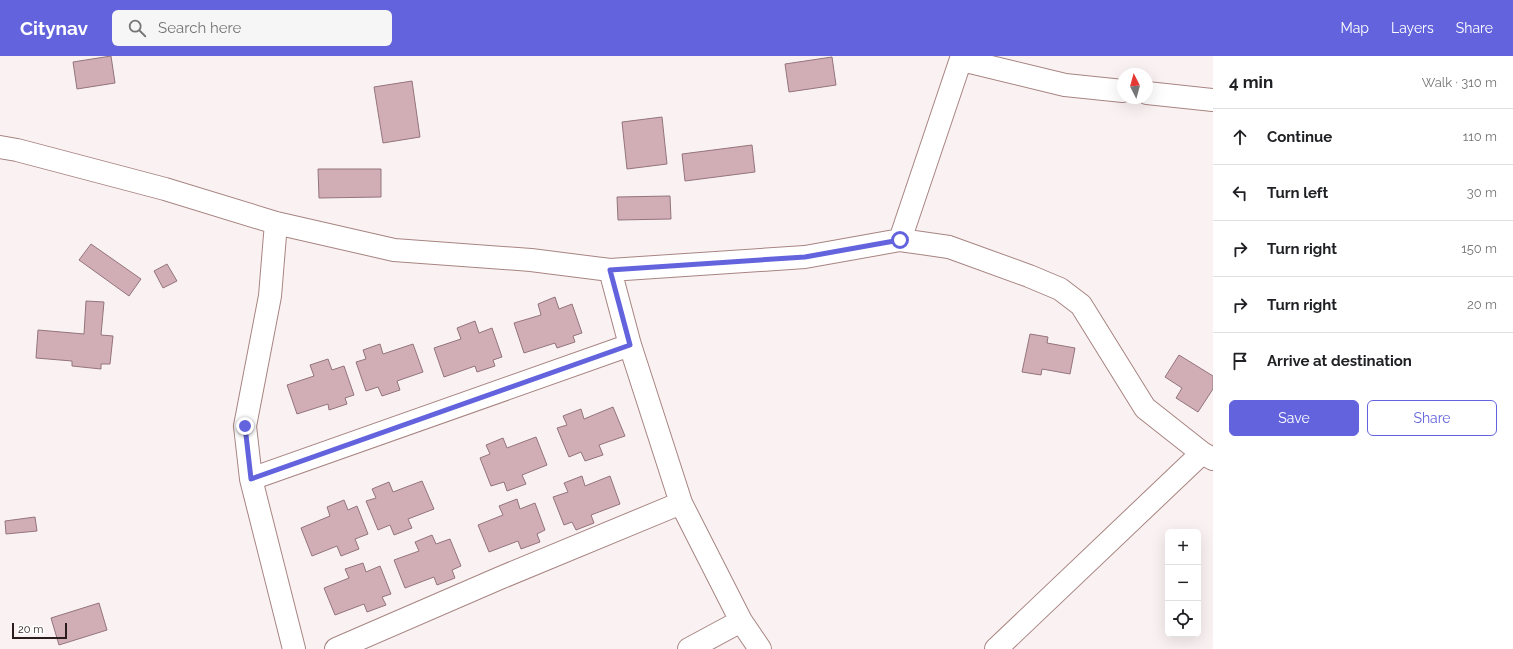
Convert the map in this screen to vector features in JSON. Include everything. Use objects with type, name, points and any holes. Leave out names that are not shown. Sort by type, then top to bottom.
[{"type":"street","points":[[900,240],[962,58],[1065,85],[1117,90]]},
{"type":"street","points":[[1153,94],[1213,100]]},
{"type":"street","points":[[0,147],[17,150],[165,189],[276,223],[394,250],[531,260],[610,270],[805,257],[900,240],[949,247],[1060,289],[1081,305],[1145,408],[1207,456],[996,649]]},
{"type":"street","points":[[276,223],[270,296],[245,426],[251,479],[294,649]]},
{"type":"street","points":[[610,270],[630,345],[680,503],[741,621],[760,649]]},
{"type":"street","points":[[251,479],[630,345]]},
{"type":"street","points":[[336,649],[500,578],[680,503]]},
{"type":"street","points":[[688,649],[741,621]]},
{"type":"building","points":[[111,56],[115,83],[77,89],[73,62]]},
{"type":"building","points":[[832,57],[836,85],[789,92],[785,64]]},
{"type":"building","points":[[412,81],[420,137],[383,143],[374,87]]},
{"type":"building","points":[[662,117],[667,164],[627,169],[622,122]]},
{"type":"building","points":[[752,145],[755,172],[685,181],[682,154]]},
{"type":"building","points":[[318,169],[381,169],[381,197],[319,198]]},
{"type":"building","points":[[670,196],[671,219],[618,220],[617,197]]},
{"type":"building","points":[[91,244],[141,279],[129,296],[79,260]]},
{"type":"building","points":[[167,264],[177,281],[163,288],[154,271]]},
{"type":"building","points":[[555,297],[559,309],[572,304],[582,333],[573,336],[575,342],[557,348],[555,343],[524,353],[514,323],[541,315],[538,304]]},
{"type":"building","points":[[86,301],[104,302],[101,335],[113,336],[110,364],[101,364],[101,369],[72,366],[72,361],[36,358],[38,330],[84,334]]},
{"type":"building","points":[[475,321],[479,333],[492,328],[502,357],[493,360],[495,366],[477,372],[475,366],[444,377],[434,348],[461,339],[457,328]]},
{"type":"building","points":[[1030,334],[1048,337],[1047,343],[1075,348],[1070,374],[1042,369],[1041,375],[1022,372]]},
{"type":"building","points":[[380,344],[383,354],[413,344],[423,372],[397,381],[400,390],[382,396],[378,387],[366,391],[356,362],[366,359],[363,350]]},
{"type":"building","points":[[1179,355],[1213,376],[1213,389],[1198,412],[1176,398],[1182,388],[1165,377]]},
{"type":"building","points":[[328,359],[332,370],[344,366],[354,395],[345,398],[347,404],[329,410],[328,404],[297,414],[287,385],[314,376],[310,365]]},
{"type":"building","points":[[613,407],[625,436],[599,445],[603,455],[585,461],[581,452],[569,457],[557,428],[567,425],[563,416],[581,409],[584,419]]},
{"type":"building","points":[[536,437],[547,465],[522,475],[526,484],[507,491],[504,482],[491,486],[480,458],[490,454],[486,445],[503,438],[507,448]]},
{"type":"building","points":[[582,476],[585,486],[610,476],[620,504],[591,515],[594,523],[576,530],[572,522],[564,525],[553,497],[568,492],[564,483]]},
{"type":"building","points":[[422,481],[434,509],[408,519],[412,528],[394,535],[390,525],[378,530],[366,501],[376,498],[372,489],[389,482],[393,492]]},
{"type":"building","points":[[517,499],[520,509],[535,503],[545,530],[537,534],[540,542],[521,549],[518,541],[489,552],[478,525],[503,515],[499,506]]},
{"type":"building","points":[[344,500],[348,510],[357,506],[368,534],[355,539],[359,549],[341,556],[337,546],[312,556],[301,528],[330,516],[327,507]]},
{"type":"building","points":[[35,517],[37,531],[6,534],[5,521]]},
{"type":"building","points":[[432,535],[436,544],[450,539],[461,566],[452,570],[455,578],[437,585],[434,577],[405,588],[394,560],[419,551],[415,542]]},
{"type":"building","points":[[363,563],[366,572],[380,566],[391,594],[382,597],[386,605],[367,612],[364,604],[335,615],[324,588],[349,578],[345,569]]},
{"type":"building","points":[[99,603],[107,630],[59,645],[51,618]]},
{"type":"route","points":[[245,426],[251,479],[630,345],[610,270],[805,257],[900,240]]}]
